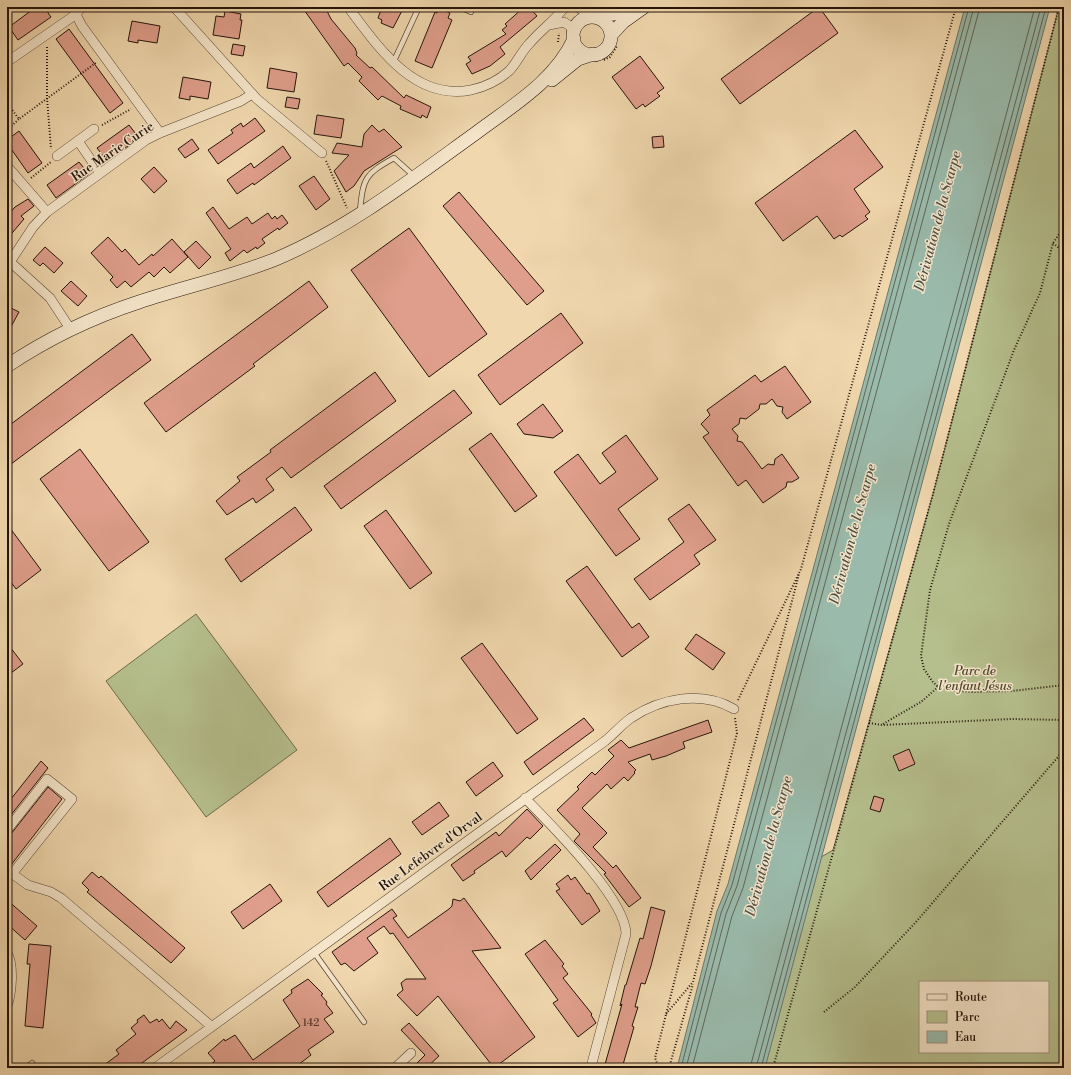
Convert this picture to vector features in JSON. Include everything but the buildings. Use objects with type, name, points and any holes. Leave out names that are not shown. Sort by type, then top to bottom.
[{"type":"main road","points":[[521,100],[551,73],[568,51],[578,23],[592,17],[613,14],[628,7]]},
{"type":"main road","points":[[7,366],[71,330],[125,307],[273,260],[317,240],[356,217],[415,177],[521,100],[551,81],[578,59],[606,48],[609,44],[611,35],[619,26],[644,7]]},
{"type":"main road","points":[[592,17],[600,18],[607,24],[611,35]]},
{"type":"main road","points":[[573,36],[577,47],[581,51],[592,54]]},
{"type":"street","points":[[7,62],[47,34],[74,11],[82,7]]},
{"type":"street","points":[[174,7],[252,94],[322,153]]},
{"type":"street","points":[[348,7],[393,63],[412,77],[442,91],[454,92],[475,89],[498,80],[510,71],[528,45],[565,7]]},
{"type":"street","points":[[578,7],[592,17]]},
{"type":"street","points":[[74,11],[104,56],[160,133]]},
{"type":"street","points":[[548,26],[564,22],[571,27],[573,36]]},
{"type":"street","name":"Rue Marie Curie","points":[[9,260],[47,212],[146,140],[240,101],[252,94]]},
{"type":"street","points":[[57,156],[94,129]]},
{"type":"street","points":[[78,141],[100,173]]},
{"type":"street","points":[[7,166],[47,212]]},
{"type":"street","points":[[9,260],[50,298],[71,330]]},
{"type":"street","name":"Rue Lefebvre d'Orval","points":[[155,1068],[166,1065],[211,1026],[604,741],[631,718],[651,708],[679,700],[700,697],[717,700],[734,709]]},
{"type":"street","points":[[7,830],[47,779],[72,799],[10,872],[28,885],[51,892],[61,898],[211,1026]]},
{"type":"street","points":[[525,798],[582,858],[621,912],[626,923],[626,934],[591,1068]]},
{"type":"street","points":[[7,953],[12,969],[7,1006]]},
{"type":"street","points":[[394,1068],[411,1052]]},
{"type":"lane","points":[[393,63],[419,7]]},
{"type":"lane","points":[[460,7],[471,12]]},
{"type":"lane","points":[[356,217],[362,186],[376,168],[394,158],[415,177]]},
{"type":"lane","points":[[313,951],[364,1022]]},
{"type":"lane","points":[[26,1068],[32,1063]]},
{"type":"path","points":[[669,1068],[693,982],[801,569],[956,7]]},
{"type":"path","points":[[773,1068],[933,494],[1058,7]]},
{"type":"path","points":[[24,184],[57,156],[50,147],[47,98],[47,34]]},
{"type":"path","points":[[7,130],[104,56]]},
{"type":"path","points":[[7,103],[19,120]]},
{"type":"path","points":[[94,129],[139,104]]},
{"type":"path","points":[[322,153],[356,217]]},
{"type":"path","points":[[1064,227],[1053,243],[1040,293],[1014,350],[991,416],[962,487],[935,568],[930,590],[921,656],[924,669],[938,687],[971,692],[1039,689],[1064,685]]},
{"type":"path","points":[[1053,243],[1064,252]]},
{"type":"path","points":[[659,1068],[654,1058],[737,733],[734,709],[801,569]]},
{"type":"path","points":[[882,724],[921,702],[938,687]]},
{"type":"path","points":[[869,723],[882,724],[1011,719],[1064,720]]},
{"type":"path","points":[[824,1012],[855,987],[916,922],[1064,750]]},
{"type":"path","points":[[665,1015],[693,982]]},
{"type":"green space","name":"Parc de l'enfant Jésus","points":[[1059,7],[1064,7],[1064,1068],[697,1068],[742,904],[833,850],[933,494]]},
{"type":"green space","points":[[196,614],[297,750],[206,817],[106,681]]},
{"type":"water","name":"Dérivation de la Scarpe","points":[[965,7],[1050,7],[765,1068],[677,1068],[717,911],[728,884]]}]
